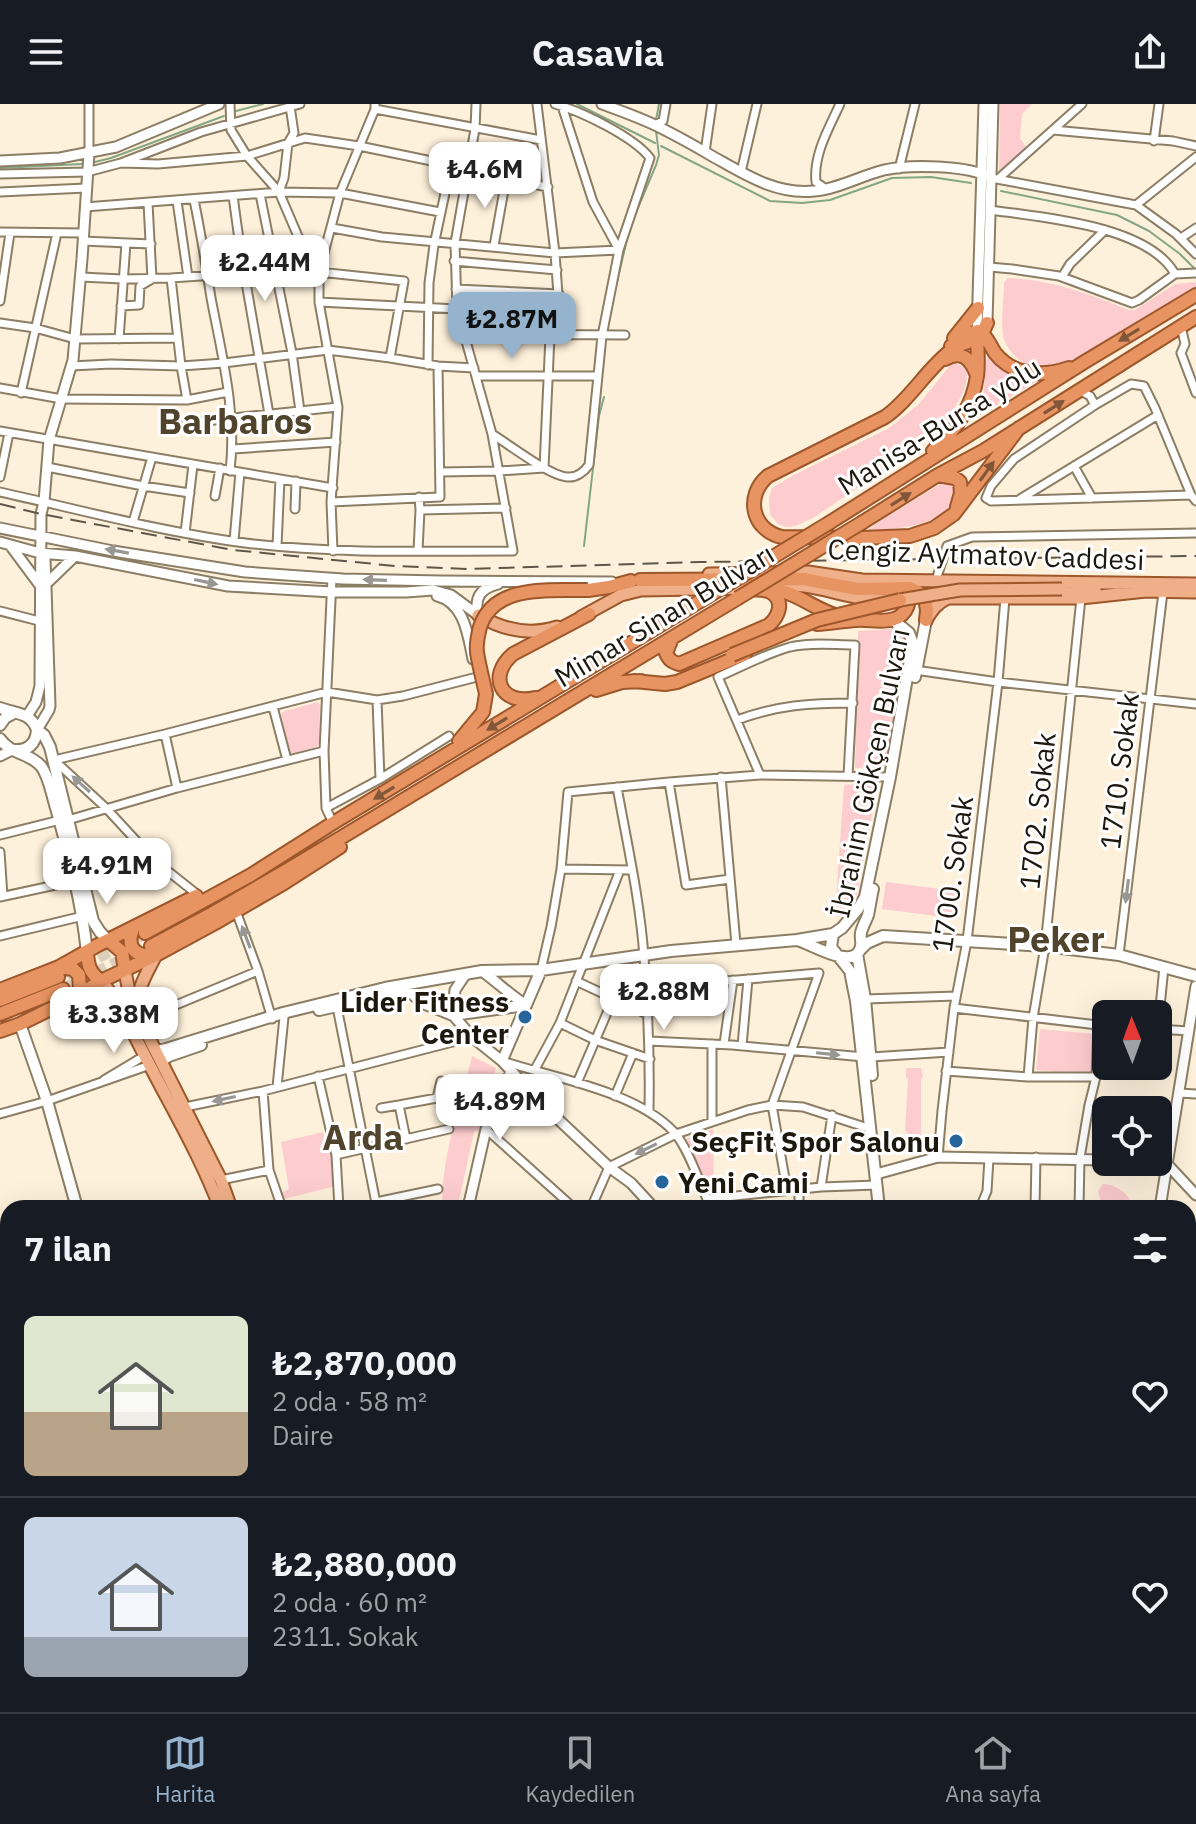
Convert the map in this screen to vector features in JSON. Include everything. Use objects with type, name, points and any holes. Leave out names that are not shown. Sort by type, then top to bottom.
[{"type":"highway","name":"Manisa-Bursa yolu","points":[[435,762],[1196,295]]},
{"type":"highway","points":[[937,364],[947,346],[978,308]]},
{"type":"highway","name":"Mimar Sinan Bulvarı","points":[[154,951],[1081,391],[1196,317]]},
{"type":"highway","points":[[983,334],[1009,366],[1027,372],[1048,373],[1086,361]]},
{"type":"highway","points":[[983,334],[964,335],[951,346],[895,410],[885,417],[760,482],[754,503],[755,512],[763,527],[776,536],[897,538],[917,535],[954,514],[1019,428]]},
{"type":"highway","points":[[910,472],[944,442],[965,414],[977,376],[983,334]]},
{"type":"highway","points":[[937,364],[951,356],[959,356],[972,362],[977,376]]},
{"type":"highway","points":[[938,475],[960,482],[961,493],[954,514]]},
{"type":"highway","points":[[0,1000],[60,978],[87,953],[109,941],[140,930],[251,875],[435,762],[469,732],[483,712],[486,694],[477,651],[479,631],[487,612],[511,595],[588,590],[636,581],[803,579],[858,589],[910,588],[925,598],[926,620]]},
{"type":"highway","points":[[751,589],[777,589],[793,594],[827,613],[857,620]]},
{"type":"highway","points":[[673,637],[666,653],[672,662],[679,664],[769,625],[778,613],[776,597],[770,591],[751,589]]},
{"type":"highway","points":[[634,681],[677,682],[818,624],[893,620],[906,612],[908,599],[900,591],[887,589]]},
{"type":"highway","points":[[572,699],[622,682],[663,679],[817,620],[900,600]]},
{"type":"highway","points":[[542,697],[519,701],[509,696],[499,679],[503,662],[589,614]]},
{"type":"highway","points":[[0,1031],[77,996],[154,951],[236,911],[337,850],[369,821]]},
{"type":"highway","points":[[154,951],[138,954],[130,943],[131,935],[304,833],[333,823]]},
{"type":"highway","points":[[109,941],[122,952],[125,970]]},
{"type":"highway","points":[[87,953],[90,970],[101,981]]},
{"type":"highway","points":[[0,1014],[73,969],[79,975],[77,996]]},
{"type":"highway","points":[[0,990],[60,978]]},
{"type":"main road","name":"Cengiz Aytmatov Caddesi","points":[[636,581],[669,575],[808,572],[862,580],[1196,584]]},
{"type":"main road","name":"Cengiz Aytmatov Caddesi","points":[[478,615],[501,627],[533,632],[552,629],[589,614],[621,595],[641,590],[751,589],[788,584],[871,600],[900,600],[960,590],[1196,592]]},
{"type":"main road","points":[[926,620],[933,609],[948,598],[1081,598],[1146,591]]},
{"type":"main road","name":"İbrahim Gökçen Bulvarı","points":[[860,936],[868,915],[913,669],[909,633],[893,620]]},
{"type":"main road","name":"İbrahim Gökçen Bulvarı","points":[[837,931],[865,897],[926,620]]},
{"type":"main road","points":[[0,708],[32,719],[50,747],[79,882],[93,921],[109,941]]},
{"type":"main road","points":[[0,725],[14,713]]},
{"type":"main road","points":[[12,750],[30,747],[37,730]]},
{"type":"main road","points":[[0,739],[7,748],[41,766],[64,820]]},
{"type":"main road","points":[[79,882],[87,953]]},
{"type":"main road","points":[[153,1058],[166,1049],[385,988],[482,971],[541,970],[644,954],[797,940],[851,928],[860,936],[858,952]]},
{"type":"main road","points":[[835,955],[831,947],[837,931]]},
{"type":"main road","points":[[797,940],[844,958],[883,936],[1045,946],[1119,955],[1196,976]]},
{"type":"main road","points":[[140,1016],[139,990],[154,951]]},
{"type":"main road","name":"İbrahim Gökçen Bulvarı","points":[[858,952],[865,999],[871,1129],[878,1179]]},
{"type":"main road","name":"İbrahim Gökçen Bulvarı","points":[[835,955],[850,971],[868,1057],[880,1200]]},
{"type":"main road","points":[[125,970],[129,993],[178,1115],[227,1200]]},
{"type":"main road","points":[[409,991],[423,1003],[453,1015],[526,1005],[541,970]]},
{"type":"main road","points":[[283,1015],[337,1007],[453,981],[465,975]]},
{"type":"main road","points":[[101,981],[185,1107],[216,1181],[219,1200]]},
{"type":"main road","points":[[20,1024],[47,1101],[75,1200]]},
{"type":"street","points":[[37,730],[50,706],[42,554],[49,440],[71,366],[75,339],[89,153],[89,104]]},
{"type":"street","points":[[0,161],[60,158],[116,147],[219,104]]},
{"type":"street","points":[[230,104],[231,130],[247,156],[279,192],[303,248],[319,272]]},
{"type":"street","points":[[0,174],[87,172],[121,163],[201,132],[300,104]]},
{"type":"street","points":[[0,492],[185,533],[277,546],[333,551],[513,551],[492,434],[457,309],[455,243],[475,129],[476,104]]},
{"type":"street","points":[[537,104],[557,270],[561,336]]},
{"type":"street","points":[[602,104],[655,125],[755,181],[793,191],[826,189],[886,170],[954,168],[1136,205],[1181,238],[1196,254]]},
{"type":"street","points":[[655,125],[663,121],[666,104]]},
{"type":"street","points":[[705,152],[712,104]]},
{"type":"street","points":[[741,172],[757,104]]},
{"type":"street","points":[[826,189],[816,182],[815,169],[840,104]]},
{"type":"street","points":[[899,169],[915,104]]},
{"type":"street","points":[[983,334],[978,308],[984,104]]},
{"type":"street","points":[[983,334],[990,210],[995,178],[993,104]]},
{"type":"street","points":[[995,178],[1082,104]]},
{"type":"street","points":[[1154,141],[1159,104]]},
{"type":"street","points":[[558,105],[593,202],[619,250]]},
{"type":"street","points":[[492,434],[544,468],[564,477],[572,477],[589,465],[602,336],[619,250],[650,158],[636,144],[600,123],[558,105]]},
{"type":"street","points":[[279,192],[288,143],[294,133],[290,106]]},
{"type":"street","points":[[333,551],[331,502],[338,407],[319,302],[319,272],[340,193],[375,107],[541,140]]},
{"type":"street","points":[[1053,130],[1173,141],[1196,146]]},
{"type":"street","points":[[121,163],[158,164],[247,156],[305,138],[359,146],[548,187]]},
{"type":"street","points":[[1136,205],[1196,157]]},
{"type":"street","points":[[428,365],[429,283],[451,165]]},
{"type":"street","points":[[494,246],[506,179]]},
{"type":"street","points":[[0,192],[86,188]]},
{"type":"street","points":[[85,207],[279,192],[340,193],[440,212]]},
{"type":"street","points":[[260,194],[292,353],[300,411]]},
{"type":"street","points":[[233,196],[269,414]]},
{"type":"street","points":[[194,200],[232,418],[230,471]]},
{"type":"street","points":[[177,201],[188,277]]},
{"type":"street","points":[[148,203],[152,279]]},
{"type":"street","points":[[990,210],[1080,223],[1105,230],[1154,251],[1175,274]]},
{"type":"street","points":[[332,228],[382,237],[555,253],[619,250]]},
{"type":"street","points":[[1181,238],[1196,228]]},
{"type":"street","points":[[1062,277],[1070,264],[1105,230]]},
{"type":"street","points":[[0,232],[57,233],[151,244]]},
{"type":"street","points":[[0,301],[10,233]]},
{"type":"street","points":[[21,393],[57,233]]},
{"type":"street","points":[[119,339],[126,243]]},
{"type":"street","points":[[241,254],[303,248]]},
{"type":"street","points":[[454,261],[557,270]]},
{"type":"street","points":[[989,267],[1062,277],[1132,303],[1175,274],[1196,273]]},
{"type":"street","points":[[81,277],[152,279],[275,271],[319,272],[404,281],[390,358]]},
{"type":"street","points":[[171,278],[187,400]]},
{"type":"street","points":[[121,306],[139,305],[140,286],[152,279]]},
{"type":"street","points":[[456,289],[559,294]]},
{"type":"street","points":[[319,302],[457,309]]},
{"type":"street","points":[[0,323],[35,328],[75,339],[178,338]]},
{"type":"street","points":[[1181,326],[1185,344],[1181,353],[1196,393]]},
{"type":"street","points":[[464,334],[625,335]]},
{"type":"street","points":[[544,468],[550,336]]},
{"type":"street","points":[[71,366],[181,366],[328,350],[475,372],[598,376]]},
{"type":"street","points":[[331,502],[440,497],[438,366]]},
{"type":"street","points":[[1097,380],[1100,393],[1106,398]]},
{"type":"street","points":[[1131,384],[1144,386],[1194,498],[991,501],[986,498],[991,486],[1014,459],[1095,405],[1131,384]]},
{"type":"street","points":[[0,388],[62,399],[187,400],[228,392]]},
{"type":"street","points":[[1081,391],[1090,396],[1095,405]]},
{"type":"street","points":[[186,423],[338,407]]},
{"type":"street","points":[[1018,500],[1158,415]]},
{"type":"street","points":[[0,477],[4,432],[333,488]]},
{"type":"street","points":[[233,449],[336,442]]},
{"type":"street","points":[[133,522],[152,457]]},
{"type":"street","points":[[185,533],[193,465]]},
{"type":"street","points":[[1074,466],[1092,498]]},
{"type":"street","points":[[47,467],[190,493]]},
{"type":"street","points":[[215,496],[220,468]]},
{"type":"street","points":[[440,472],[544,468]]},
{"type":"street","points":[[234,541],[240,472]]},
{"type":"street","points":[[277,546],[280,479]]},
{"type":"street","points":[[295,509],[296,481]]},
{"type":"street","points":[[418,551],[419,497]]},
{"type":"street","points":[[420,510],[506,508]]},
{"type":"street","points":[[0,528],[113,551],[231,570],[332,578],[441,581],[636,581]]},
{"type":"street","points":[[936,580],[947,546],[972,537],[1196,533]]},
{"type":"street","points":[[5,543],[42,554],[75,556],[228,586],[332,592],[443,591],[478,615]]},
{"type":"street","points":[[5,543],[43,584]]},
{"type":"street","points":[[27,716],[36,702],[40,686],[39,621],[43,584],[75,556]]},
{"type":"street","points":[[332,578],[324,751],[326,808],[333,823]]},
{"type":"street","points":[[478,615],[477,604],[482,591],[509,580]]},
{"type":"street","points":[[406,592],[443,597],[452,603],[465,626],[480,702],[469,732]]},
{"type":"street","name":"1710. Sokak","points":[[1119,955],[1163,592]]},
{"type":"street","name":"1700. Sokak","points":[[938,1157],[954,1008],[967,941],[1005,598]]},
{"type":"street","name":"1702. Sokak","points":[[1028,1077],[1033,1018],[1045,946],[1081,598]]},
{"type":"street","points":[[0,611],[39,621]]},
{"type":"street","points":[[760,775],[718,677],[793,646],[817,644],[855,645],[848,776]]},
{"type":"street","points":[[913,669],[998,682],[1196,704]]},
{"type":"street","points":[[54,760],[327,692],[377,700],[477,677]]},
{"type":"street","points":[[377,700],[380,779]]},
{"type":"street","points":[[737,720],[792,705],[853,703]]},
{"type":"street","points":[[273,707],[287,760]]},
{"type":"street","points":[[165,734],[177,788]]},
{"type":"street","points":[[326,808],[449,736]]},
{"type":"street","points":[[0,756],[12,750]]},
{"type":"street","points":[[0,835],[324,751]]},
{"type":"street","points":[[54,760],[161,865],[198,895]]},
{"type":"street","points":[[541,970],[561,869],[568,792],[760,775],[890,777]]},
{"type":"street","points":[[721,777],[736,944]]},
{"type":"street","points":[[669,782],[686,885],[730,879]]},
{"type":"street","points":[[617,787],[644,954],[650,1059],[649,1110]]},
{"type":"street","points":[[0,852],[2,897],[161,865]]},
{"type":"street","points":[[561,869],[632,870]]},
{"type":"street","points":[[534,1071],[560,1023],[620,870]]},
{"type":"street","points":[[236,911],[272,1018]]},
{"type":"street","points":[[0,936],[83,916]]},
{"type":"street","points":[[1161,1000],[1164,967]]},
{"type":"street","points":[[140,1016],[258,971]]},
{"type":"street","points":[[482,971],[526,1005],[502,1061]]},
{"type":"street","points":[[646,992],[733,980],[819,973],[772,1105],[787,1190]]},
{"type":"street","points":[[465,975],[455,990],[453,1015],[545,1107],[647,1200]]},
{"type":"street","points":[[742,1046],[748,979]]},
{"type":"street","points":[[724,1044],[733,980]]},
{"type":"street","points":[[576,981],[647,1014]]},
{"type":"street","points":[[1172,1136],[1196,986]]},
{"type":"street","points":[[865,999],[956,996]]},
{"type":"street","points":[[577,1083],[613,999]]},
{"type":"street","points":[[337,1007],[375,1200]]},
{"type":"street","points":[[954,1008],[1092,1024]]},
{"type":"street","points":[[277,1087],[283,1015]]},
{"type":"street","points":[[560,1023],[595,1040],[650,1059]]},
{"type":"street","points":[[1172,1029],[1189,1031]]},
{"type":"street","points":[[185,1107],[263,1091],[472,1037]]},
{"type":"street","points":[[649,1041],[724,1044],[868,1057],[949,1052]]},
{"type":"street","points":[[712,1044],[712,1121]]},
{"type":"street","points":[[615,1096],[633,1053]]},
{"type":"street","points":[[0,1114],[103,1081],[153,1058]]},
{"type":"street","points":[[502,1061],[577,1083],[649,1110],[676,1134],[705,1200]]},
{"type":"street","points":[[469,1200],[486,1129],[511,1071]]},
{"type":"street","points":[[946,1071],[1028,1077],[1092,1077]]},
{"type":"street","points":[[318,1076],[336,1155],[339,1200]]},
{"type":"street","points":[[1079,1200],[1080,1158],[1095,1080]]},
{"type":"street","points":[[381,1108],[437,1098],[441,1081]]},
{"type":"street","points":[[263,1091],[269,1170],[279,1200]]},
{"type":"street","points":[[1179,1093],[1196,1094]]},
{"type":"street","points":[[399,1105],[406,1139]]},
{"type":"street","points":[[595,1200],[609,1167],[676,1134],[748,1110],[772,1105],[803,1107],[871,1129]]},
{"type":"street","points":[[1172,1113],[1176,1113]]},
{"type":"street","points":[[821,1187],[832,1115]]},
{"type":"street","points":[[336,1155],[449,1129]]},
{"type":"street","points":[[486,1129],[565,1200]]},
{"type":"street","points":[[730,1200],[878,1179],[938,1157],[1092,1159]]},
{"type":"street","points":[[1035,1200],[1036,1157]]},
{"type":"street","points":[[983,1200],[987,1191],[989,1158]]},
{"type":"street","points":[[1172,1169],[1196,1195]]},
{"type":"street","points":[[216,1181],[269,1170]]},
{"type":"street","points":[[1161,1200],[1165,1176]]},
{"type":"street","points":[[395,1200],[438,1189]]},
{"type":"street","points":[[799,1189],[799,1200]]},
{"type":"shaded area","points":[[1000,104],[1032,104],[1022,114],[1020,138],[1026,147],[999,172]]},
{"type":"shaded area","points":[[1007,278],[1054,284],[1129,310],[1135,310],[1175,284],[1196,282],[1196,289],[1083,356],[1065,364],[1039,368],[1022,362],[1011,352],[1004,339],[1002,311]]},
{"type":"shaded area","points":[[987,355],[1008,373],[1035,382],[970,421],[983,396]]},
{"type":"shaded area","points":[[952,363],[963,366],[967,374],[966,384],[955,408],[934,436],[813,518],[795,526],[778,524],[770,514],[772,488],[889,428],[918,405]]},
{"type":"shaded area","points":[[944,482],[953,485],[954,499],[948,509],[937,517],[908,527],[867,530],[887,516]]},
{"type":"shaded area","points":[[895,629],[907,637],[907,645],[885,766],[855,768],[858,631]]},
{"type":"shaded area","points":[[318,702],[319,744],[291,754],[288,752],[281,713]]},
{"type":"shaded area","points":[[878,783],[857,895],[839,917],[835,915],[844,785]]},
{"type":"shaded area","points":[[886,882],[956,891],[952,918],[882,909]]},
{"type":"shaded area","points":[[1040,1029],[1092,1034],[1092,1075],[1036,1070]]},
{"type":"shaded area","points":[[472,1056],[496,1068],[479,1130],[474,1132],[459,1200],[442,1200],[448,1151]]},
{"type":"shaded area","points":[[906,1068],[921,1068],[923,1076],[921,1140],[909,1143],[905,1131]]},
{"type":"shaded area","points":[[713,1129],[714,1191],[711,1192],[685,1141],[690,1136]]},
{"type":"shaded area","points":[[323,1132],[332,1156],[336,1186],[284,1199],[281,1193],[289,1189],[281,1142]]},
{"type":"shaded area","points":[[1103,1184],[1112,1186],[1121,1190],[1129,1200],[1101,1200],[1098,1191]]},
{"type":"waterway","points":[[236,111],[263,104]]},
{"type":"waterway","points":[[577,104],[655,143]]},
{"type":"waterway","points":[[656,120],[659,104]]},
{"type":"waterway","points":[[95,162],[224,116]]},
{"type":"waterway","points":[[632,222],[659,155],[656,131]]},
{"type":"waterway","points":[[661,146],[770,201],[802,203],[830,200],[892,178],[931,177],[971,183]]},
{"type":"waterway","points":[[0,168],[82,164]]},
{"type":"waterway","points":[[1001,191],[1117,215],[1149,231],[1195,269]]},
{"type":"waterway","points":[[613,299],[628,235]]},
{"type":"waterway","points":[[584,546],[599,416],[604,397]]},
{"type":"tunnel","points":[[66,974],[145,933]]},
{"type":"tunnel","points":[[63,989],[132,955]]},
{"type":"railway","points":[[0,504],[233,550],[395,566],[468,569],[700,562],[1196,556]]},
{"type":"place","name":"Lider Fitness Center","points":[[525,1017]]},
{"type":"place","name":"SeçFit Spor Salonu","points":[[956,1141]]},
{"type":"place","name":"Yeni Cami","points":[[662,1182]]},
{"type":"district","name":"Barbaros","points":[[235,420]]},
{"type":"district","name":"Peker","points":[[1056,938]]},
{"type":"district","name":"Arda","points":[[363,1136]]}]
